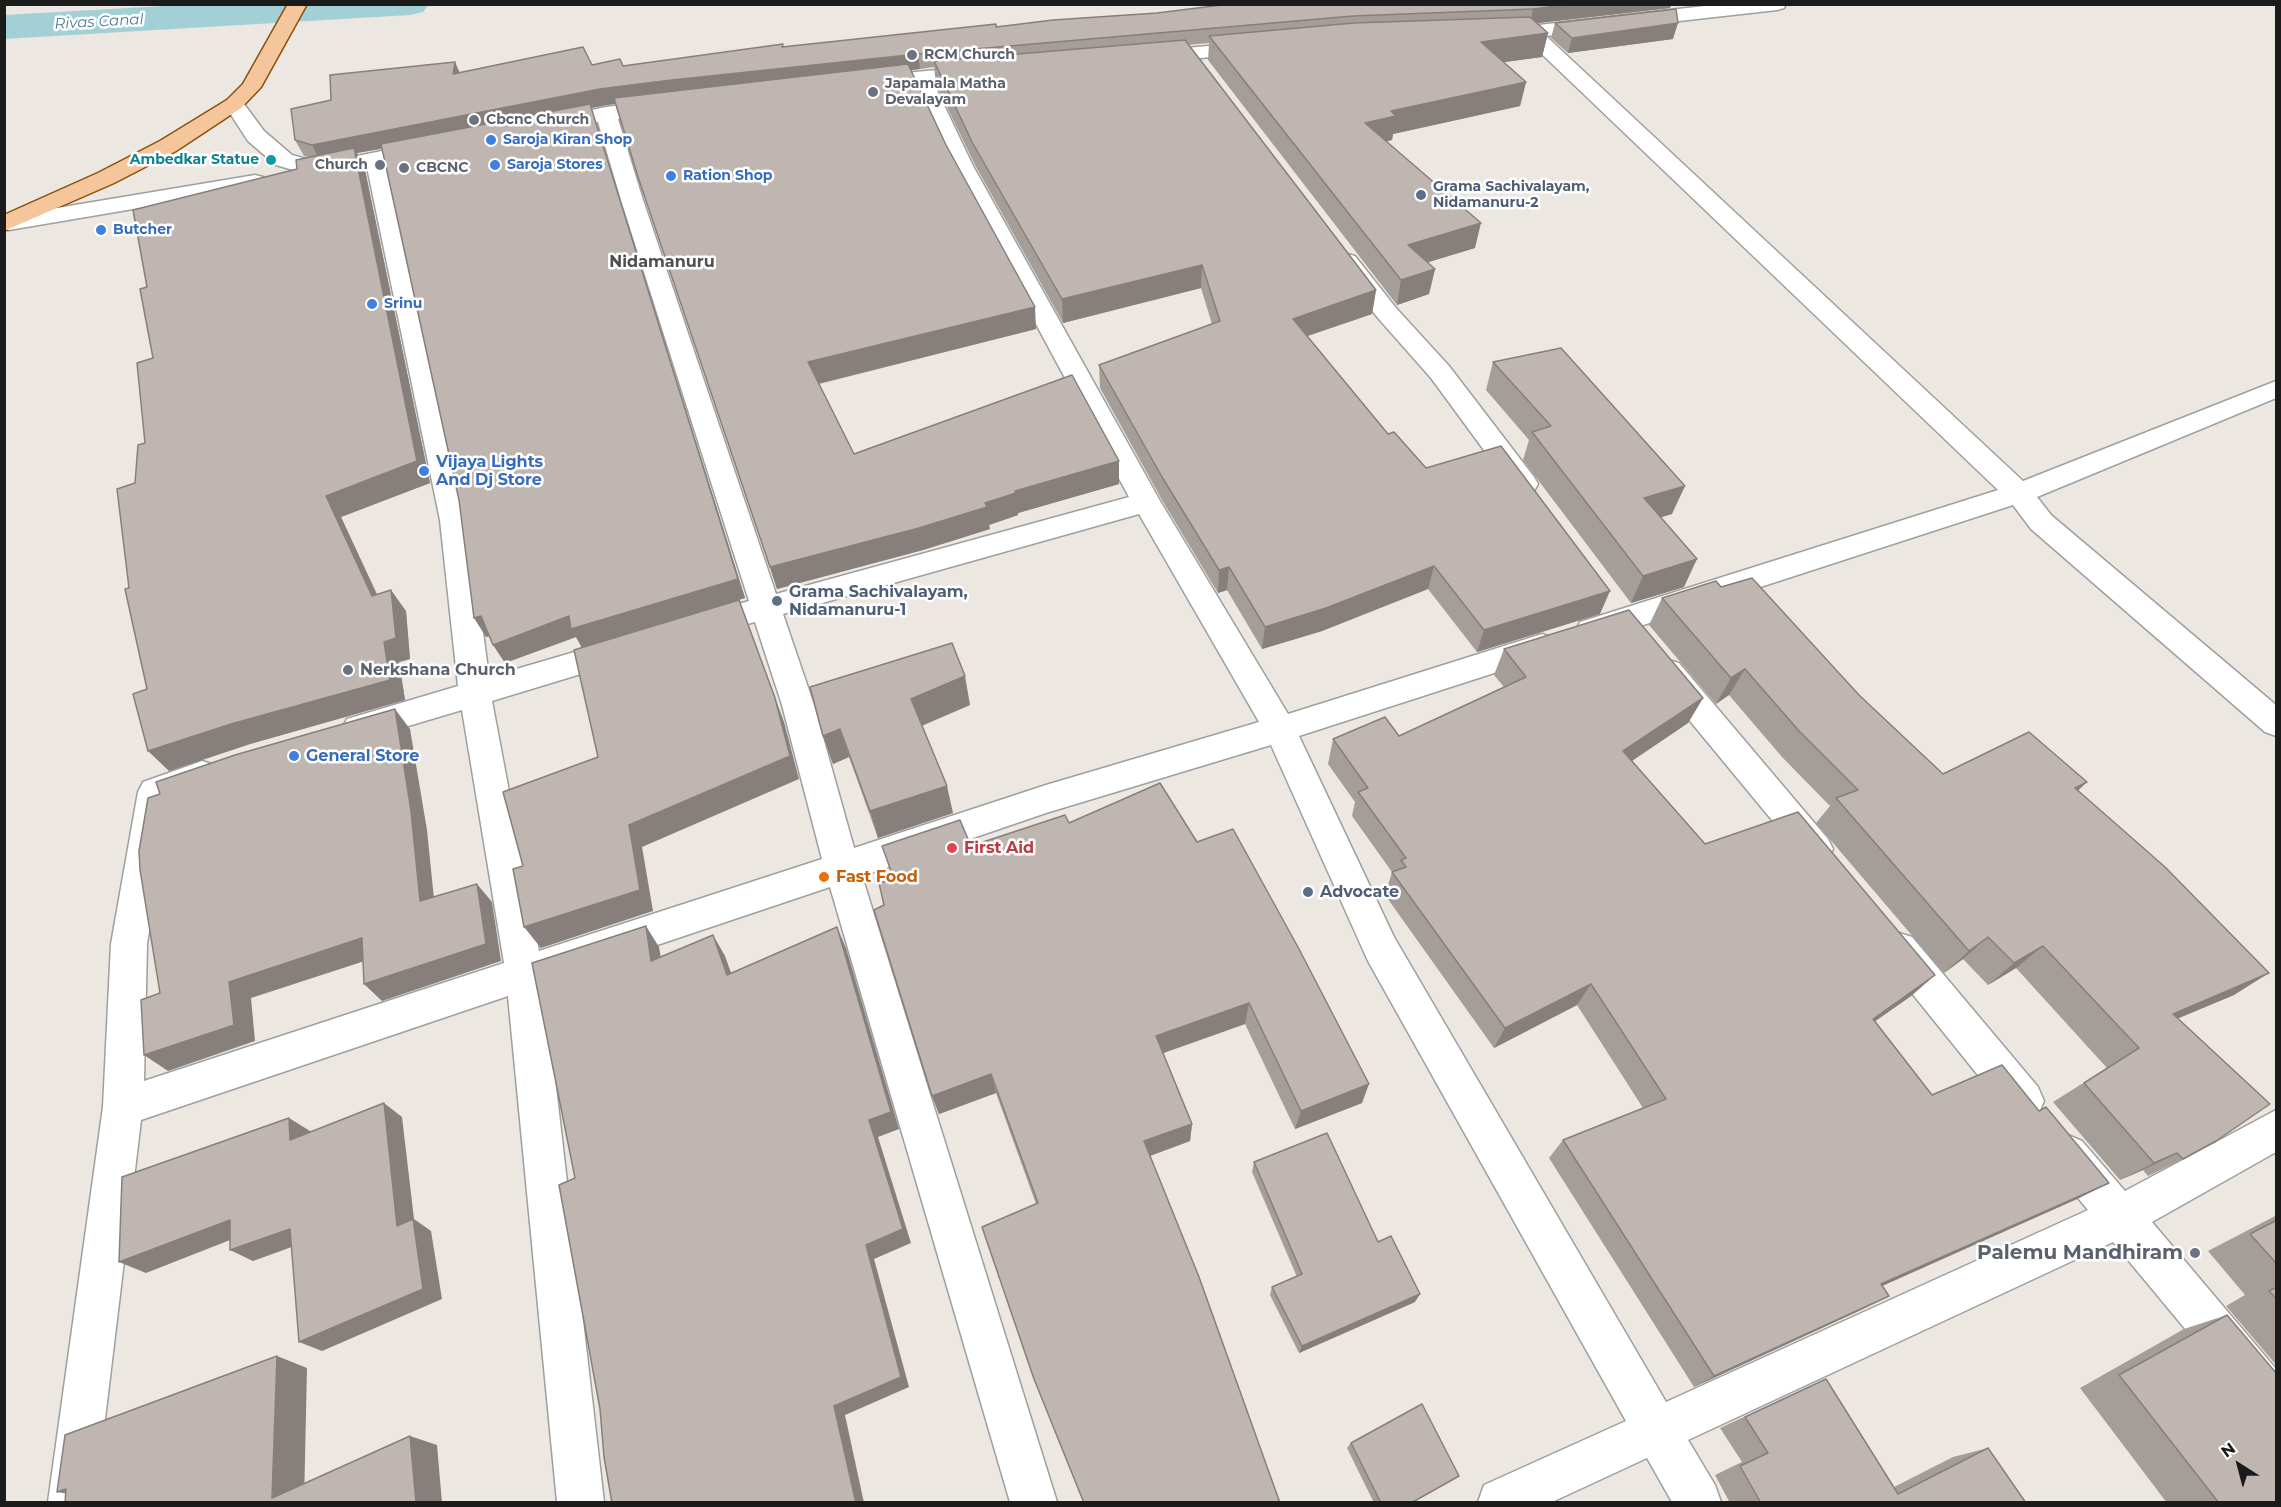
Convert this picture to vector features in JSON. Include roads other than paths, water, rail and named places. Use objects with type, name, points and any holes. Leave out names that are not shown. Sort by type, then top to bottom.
[{"type":"main road","points":[[7,224],[168,146],[234,104],[251,87],[298,4]]},
{"type":"street","points":[[1482,34],[1530,32],[1777,4]]},
{"type":"street","points":[[1530,32],[2019,492],[2042,522],[2277,723]]},
{"type":"street","points":[[1132,59],[1270,46]]},
{"type":"street","points":[[1191,54],[1212,82]]},
{"type":"street","points":[[850,85],[1002,70]]},
{"type":"street","points":[[920,77],[962,166],[1146,502],[1280,729],[1381,949],[1698,1503]]},
{"type":"street","points":[[234,104],[256,136],[284,160],[320,169]]},
{"type":"street","points":[[526,129],[606,113],[677,104]]},
{"type":"street","points":[[606,113],[632,200],[798,705],[842,868],[1034,1503]]},
{"type":"street","points":[[7,224],[215,190],[447,144]]},
{"type":"street","points":[[376,158],[454,520],[475,695],[524,974],[581,1503]]},
{"type":"street","points":[[1332,241],[1387,313],[1440,372],[1540,505]]},
{"type":"street","points":[[123,1107],[1046,799],[1280,729],[2019,492],[2275,392]]},
{"type":"street","points":[[676,633],[766,606],[1146,502]]},
{"type":"street","points":[[1603,591],[1624,620],[1835,872]]},
{"type":"street","points":[[329,736],[643,644]]},
{"type":"street","points":[[71,1503],[123,1107],[129,944],[155,792],[230,766]]},
{"type":"street","points":[[1880,926],[2277,1403]]},
{"type":"street","points":[[1501,1503],[2120,1217],[2277,1130]]},
{"type":"waterway","name":"Rivas Canal","points":[[4,27],[410,4]]},
{"type":"place","name":"RCM Church","points":[[912,55]]},
{"type":"place","name":"Japamala Matha Devalayam","points":[[873,92]]},
{"type":"place","name":"Cbcnc Church","points":[[474,120]]},
{"type":"place","name":"Saroja Kiran Shop","points":[[491,140]]},
{"type":"place","name":"Ambedkar Statue","points":[[271,160]]},
{"type":"place","name":"Church","points":[[380,165]]},
{"type":"place","name":"Saroja Stores","points":[[495,165]]},
{"type":"place","name":"CBCNC","points":[[404,168]]},
{"type":"place","name":"Ration Shop","points":[[671,176]]},
{"type":"place","name":"Grama Sachivalayam, Nidamanuru-2","points":[[1421,195]]},
{"type":"place","name":"Butcher","points":[[101,230]]},
{"type":"place","name":"Srinu","points":[[372,304]]},
{"type":"place","name":"Vijaya Lights And Dj Store","points":[[424,471]]},
{"type":"place","name":"Grama Sachivalayam, Nidamanuru-1","points":[[777,601]]},
{"type":"place","name":"Nerkshana Church","points":[[348,670]]},
{"type":"place","name":"General Store","points":[[294,756]]},
{"type":"place","name":"First Aid","points":[[952,848]]},
{"type":"place","name":"Fast Food","points":[[824,877]]},
{"type":"place","name":"Advocate","points":[[1308,892]]},
{"type":"place","name":"Palemu Mandhiram","points":[[2195,1253]]},
{"type":"district","name":"Nidamanuru","points":[[662,262]]}]
